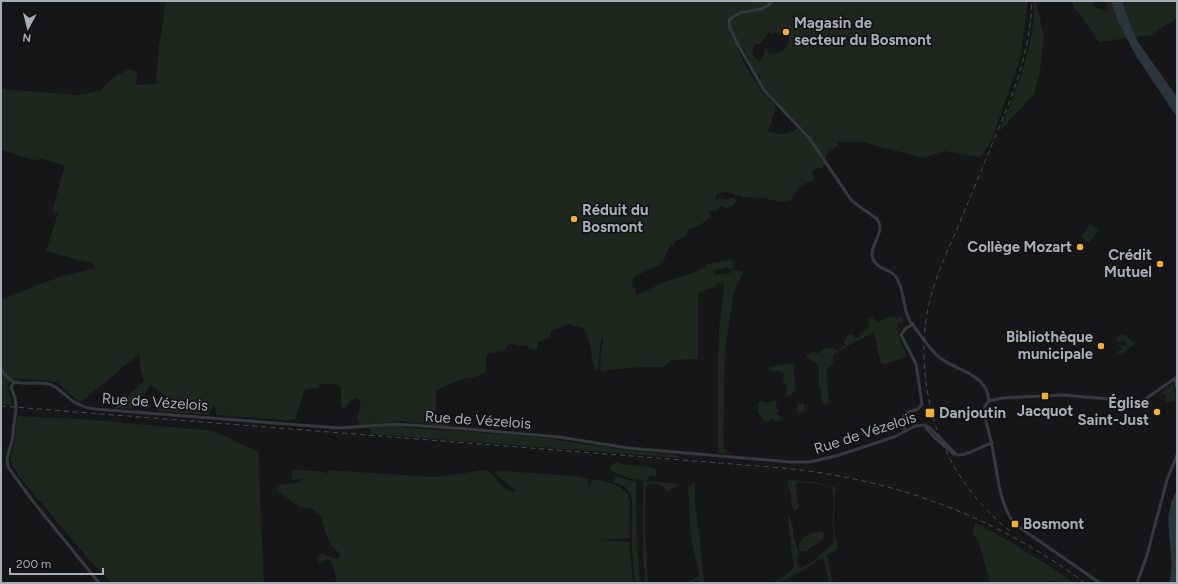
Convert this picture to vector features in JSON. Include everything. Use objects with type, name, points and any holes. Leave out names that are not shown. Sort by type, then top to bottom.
[{"type":"street","points":[[771,1],[769,5],[760,9],[739,12],[730,19],[730,28],[744,56],[764,90],[816,146],[852,201],[880,222],[880,227],[872,254],[873,260],[878,266],[894,274],[898,279],[906,312],[913,324],[939,357],[972,375],[978,380],[985,388],[989,401]]},
{"type":"street","points":[[905,430],[903,420],[904,415],[908,412],[918,410],[922,404],[916,364],[901,335],[904,329],[913,324]]},
{"type":"street","points":[[1,369],[8,378],[14,382],[11,387],[16,405],[12,437],[7,458],[9,469],[99,583]]},
{"type":"street","points":[[1100,583],[1066,558],[1026,532],[1013,521],[1002,494],[984,410],[986,404],[989,401],[1011,397],[1063,395],[1141,402],[1176,378],[1177,388]]},
{"type":"street","name":"Rue de Vézelois","points":[[14,382],[46,384],[52,386],[81,406],[101,410],[267,421],[339,428],[395,424],[468,429],[560,437],[628,448],[797,463],[836,456],[894,437],[905,430],[919,425],[927,426],[947,444],[955,454]]},
{"type":"street","points":[[919,425],[927,428],[934,438],[959,456],[980,447],[992,444]]},
{"type":"street","points":[[1137,583],[1147,555],[1167,480],[1177,455]]},
{"type":"shaded area","points":[[166,1],[1028,1],[1020,59],[992,139],[981,157],[944,151],[923,158],[863,142],[839,142],[836,148],[827,153],[823,167],[813,170],[814,180],[800,187],[792,200],[779,202],[764,198],[742,197],[740,195],[737,196],[730,192],[718,193],[715,198],[717,200],[720,198],[733,198],[736,201],[733,206],[726,208],[720,206],[716,211],[709,211],[710,216],[706,220],[698,226],[689,229],[685,237],[677,240],[673,245],[671,244],[665,255],[663,263],[633,277],[632,287],[635,288],[636,294],[639,294],[665,282],[699,271],[700,269],[704,268],[706,264],[730,260],[733,262],[733,268],[729,269],[727,267],[716,270],[714,271],[716,275],[730,273],[733,270],[743,271],[734,291],[725,351],[723,446],[728,454],[718,453],[718,359],[723,283],[717,283],[715,286],[698,293],[698,359],[672,360],[663,367],[640,367],[601,371],[600,361],[603,339],[601,338],[598,370],[596,370],[592,359],[588,337],[582,327],[573,326],[570,324],[552,330],[549,337],[538,342],[538,347],[536,350],[528,348],[527,345],[520,346],[511,343],[505,351],[489,353],[486,357],[486,371],[479,376],[463,379],[436,390],[436,420],[439,423],[454,425],[439,426],[400,421],[359,425],[357,417],[361,403],[357,398],[343,408],[341,405],[341,387],[330,384],[319,385],[318,388],[311,388],[308,390],[305,389],[295,420],[289,421],[216,415],[216,409],[214,406],[210,410],[209,415],[157,411],[167,397],[151,385],[132,409],[114,408],[144,381],[140,367],[139,354],[80,403],[57,382],[15,378],[7,385],[12,405],[1,404],[1,300],[59,277],[96,268],[93,264],[46,251],[58,213],[52,211],[65,165],[42,159],[34,160],[1,150],[1,89],[77,95],[100,91],[110,80],[128,69],[137,72],[136,85],[156,84],[159,47]],"holes":[[[775,32],[790,38],[787,45],[781,52],[774,54],[770,54],[766,48],[760,61],[758,61],[752,52],[754,46],[756,44],[760,44],[768,33],[773,34]],[[736,45],[743,48],[757,76],[760,75],[762,85],[811,139],[808,139],[797,128],[786,134],[768,131],[776,107],[753,78]]]},
{"type":"shaded area","points":[[1034,1],[1036,1],[1044,37],[1040,72],[1034,94],[999,132],[1018,84],[1028,52]]},
{"type":"shaded area","points":[[1072,1],[1092,1],[1093,6],[1107,12],[1107,1],[1177,1],[1177,18],[1151,35],[1099,42],[1073,6]]},
{"type":"shaded area","points":[[1111,1],[1122,1],[1138,42],[1177,97],[1177,117],[1136,56],[1119,23]]},
{"type":"shaded area","points":[[1090,224],[1098,230],[1089,243],[1081,237]]},
{"type":"shaded area","points":[[894,316],[896,319],[903,316],[903,322],[897,324],[897,328],[900,329],[898,334],[907,357],[885,364],[881,363],[874,333],[851,344],[833,355],[833,363],[826,370],[829,403],[822,404],[821,390],[818,386],[819,369],[817,364],[808,359],[806,355],[812,352],[819,353],[823,349],[832,348],[837,350],[845,345],[844,341],[848,335],[852,334],[856,339],[861,336],[859,334],[870,327],[868,318],[871,317],[878,322]]},
{"type":"shaded area","points":[[1121,334],[1125,334],[1134,344],[1120,355],[1117,352],[1123,349],[1118,345],[1124,345],[1125,347],[1127,344],[1124,340],[1118,342],[1115,339]]},
{"type":"shaded area","points":[[793,363],[796,367],[794,368],[795,391],[788,397],[786,395],[787,387],[783,381],[784,373],[779,370],[773,371],[768,367]]},
{"type":"shaded area","points":[[1172,384],[1174,387],[1176,401],[1165,403],[1166,395],[1160,393]]},
{"type":"shaded area","points":[[774,400],[777,402],[776,405],[779,412],[776,413],[781,419],[777,422],[772,419],[769,422],[764,421],[761,415],[758,414],[758,402],[761,401],[768,403]]},
{"type":"shaded area","points":[[797,404],[804,404],[804,412],[799,414],[797,412]]},
{"type":"shaded area","points":[[17,416],[81,419],[214,431],[258,452],[264,583],[112,583],[85,555],[18,475],[10,460],[15,438]]},
{"type":"shaded area","points":[[399,425],[407,428],[544,438],[625,450],[676,455],[681,458],[371,434],[370,428]]},
{"type":"shaded area","points":[[618,462],[657,470],[656,476],[649,475],[649,479],[644,480],[646,481],[679,484],[669,491],[666,491],[664,487],[657,484],[648,484],[646,488],[645,523],[648,583],[645,583],[643,553],[643,480],[635,480],[609,470],[612,464]]},
{"type":"shaded area","points":[[292,470],[328,473],[329,470],[431,477],[483,470],[489,471],[501,485],[514,493],[516,490],[502,480],[495,472],[503,471],[574,476],[589,479],[588,487],[590,487],[591,481],[595,479],[619,486],[628,495],[630,502],[629,538],[601,540],[629,542],[633,583],[336,583],[336,576],[332,564],[328,558],[320,563],[317,559],[321,553],[336,559],[341,555],[330,544],[321,516],[311,508],[300,507],[275,489],[281,485],[301,482],[301,479],[292,480]]},
{"type":"shaded area","points":[[615,476],[636,482],[637,543],[640,583],[635,583],[632,551],[632,499],[629,492],[625,488],[620,484],[613,482]]},
{"type":"shaded area","points":[[788,480],[815,482],[845,490],[835,488],[835,537],[838,546],[837,549],[827,555],[833,583],[829,583],[822,558],[791,577],[772,583],[783,577],[794,568],[788,513],[793,527],[793,535],[798,550],[797,562],[800,568],[814,561],[833,543],[833,490],[831,487],[798,482],[796,486],[799,509],[794,511]]},
{"type":"shaded area","points":[[695,483],[695,504],[704,582],[700,583],[696,580],[691,583],[685,583],[698,577],[699,574],[691,539],[688,486]]},
{"type":"shaded area","points":[[1177,490],[1177,583],[1169,583],[1171,559],[1168,525],[1172,502]]},
{"type":"shaded area","points":[[975,523],[1022,549],[1074,583],[1062,583],[1055,581],[1052,583],[990,583],[979,542],[973,534]]},
{"type":"shaded area","points":[[823,532],[824,536],[821,541],[807,551],[799,550],[801,541],[806,535]]},
{"type":"railway","points":[[1010,531],[976,498],[958,473],[943,445],[937,430],[926,385],[924,338],[928,308],[937,277],[1014,90],[1028,38],[1032,1]]},
{"type":"railway","points":[[1,406],[783,468],[824,473],[864,481],[942,504],[1015,538],[1051,559],[1085,583]]},
{"type":"place","name":"Magasin de secteur du Bosmont","points":[[786,32]]},
{"type":"place","name":"Réduit du Bosmont","points":[[574,219]]},
{"type":"place","name":"Collège Mozart","points":[[1080,247]]},
{"type":"place","name":"Crédit Mutuel","points":[[1160,264]]},
{"type":"place","name":"Bibliothèque municipale","points":[[1101,346]]},
{"type":"place","name":"Jacquot","points":[[1045,396]]},
{"type":"place","name":"Église Saint-Just","points":[[1157,412]]},
{"type":"place","name":"Danjoutin","points":[[930,413]]},
{"type":"place","name":"Bosmont","points":[[1015,524]]}]
